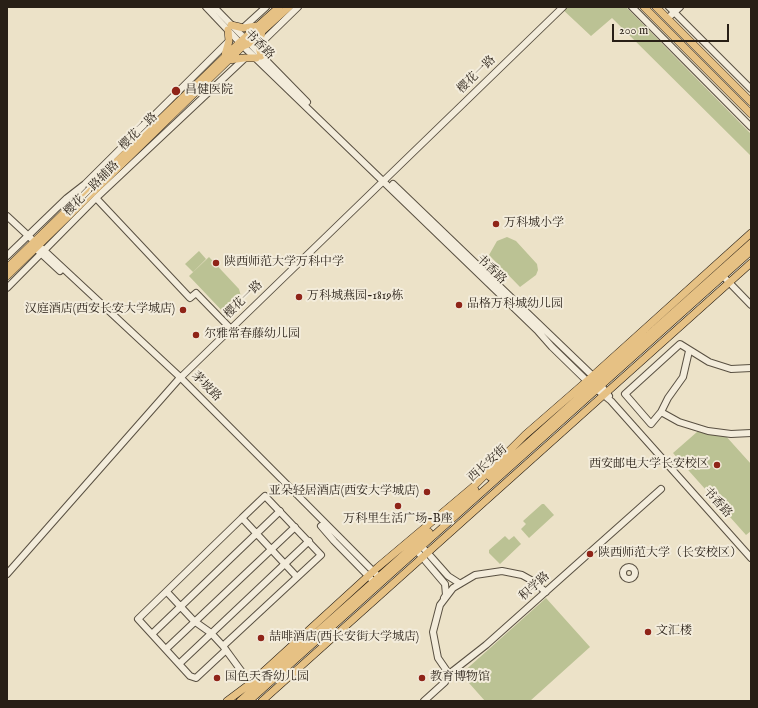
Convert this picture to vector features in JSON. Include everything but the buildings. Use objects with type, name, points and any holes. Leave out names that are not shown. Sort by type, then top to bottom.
[{"type":"main road","name":"樱花二路","points":[[261,28],[279,7]]},
{"type":"main road","name":"樱花二路","points":[[7,276],[38,247],[226,59],[261,28],[288,7]]},
{"type":"main road","points":[[644,7],[751,114]]},
{"type":"main road","points":[[656,7],[751,102]]},
{"type":"main road","points":[[230,27],[243,28],[261,28],[258,57],[226,59],[230,27]]},
{"type":"main road","points":[[594,383],[751,233]]},
{"type":"main road","name":"西长安街","points":[[240,701],[252,686],[376,579],[594,383],[720,274],[751,243]]},
{"type":"main road","name":"樱花二路","points":[[7,268],[38,247]]},
{"type":"main road","name":"西长安街","points":[[720,274],[751,251]]},
{"type":"main road","points":[[262,701],[422,552],[606,395],[751,263]]},
{"type":"main road","name":"西长安街","points":[[249,701],[376,579],[422,552],[594,383]]},
{"type":"main road","points":[[228,701],[252,686]]},
{"type":"street","name":"书香路","points":[[206,7],[230,27]]},
{"type":"street","name":"书香路","points":[[214,7],[244,43],[258,57],[606,395],[751,553]]},
{"type":"street","points":[[243,28],[266,7]]},
{"type":"street","points":[[259,45],[298,7]]},
{"type":"street","name":"樱花一路","points":[[7,574],[180,379],[230,328],[563,7]]},
{"type":"street","points":[[632,7],[751,127]]},
{"type":"street","points":[[669,7],[751,89]]},
{"type":"street","points":[[668,18],[680,7]]},
{"type":"street","name":"樱花二路辅路","points":[[7,256],[90,178],[229,41]]},
{"type":"street","name":"樱花二路辅路","points":[[7,288],[38,247],[96,198],[246,58]]},
{"type":"street","points":[[96,198],[190,298],[196,293],[230,328]]},
{"type":"street","name":"茅坡路","points":[[7,216],[27,237]]},
{"type":"street","name":"茅坡路","points":[[7,221],[38,247],[180,379],[363,561],[376,579]]},
{"type":"street","points":[[720,274],[751,305]]},
{"type":"street","points":[[689,351],[683,376],[668,398],[661,412],[651,424],[625,394],[680,344],[689,351],[709,362],[731,369],[751,368]]},
{"type":"street","name":"茅坡路","points":[[180,379],[326,530],[334,541],[358,566],[376,579]]},
{"type":"street","name":"书香路","points":[[606,395],[751,558]]},
{"type":"street","points":[[661,412],[679,422],[708,431],[731,434],[751,433]]},
{"type":"street","name":"积学路","points":[[424,701],[445,682],[449,674],[486,645],[661,489]]},
{"type":"street","points":[[265,496],[280,511],[321,555],[224,648],[196,678],[190,676],[138,619],[265,496]]},
{"type":"street","points":[[152,634],[280,511]]},
{"type":"street","points":[[242,518],[297,577]]},
{"type":"street","points":[[166,649],[295,527]]},
{"type":"street","points":[[179,664],[309,542]]},
{"type":"street","points":[[422,552],[448,576],[460,584]]},
{"type":"street","points":[[422,552],[445,584],[446,595],[440,605],[435,622],[434,640],[438,658],[449,674]]},
{"type":"street","points":[[358,566],[363,561]]},
{"type":"street","points":[[440,605],[449,593],[475,575],[502,571],[512,572],[527,578],[546,592]]},
{"type":"street","points":[[167,592],[194,621],[211,633],[252,686]]},
{"type":"green space","points":[[560,7],[626,7],[751,134],[751,156],[612,18],[591,36]]},
{"type":"green space","points":[[507,237],[516,241],[537,264],[538,270],[536,275],[520,287],[489,255],[497,241]]},
{"type":"green space","points":[[199,251],[206,259],[193,272],[185,264]]},
{"type":"green space","points":[[209,257],[239,289],[241,296],[239,301],[226,315],[189,276]]},
{"type":"green space","points":[[702,429],[724,434],[751,464],[751,531],[746,535],[673,453]]},
{"type":"green space","points":[[542,504],[544,504],[554,515],[529,538],[521,529],[526,524],[523,521]]},
{"type":"green space","points":[[505,536],[509,540],[514,536],[521,544],[500,564],[489,553],[489,550]]},
{"type":"green space","points":[[546,598],[590,647],[530,701],[485,701],[461,674]]},
{"type":"place","name":"昌健医院","points":[[176,91]]},
{"type":"place","name":"万科城小学","points":[[496,224]]},
{"type":"place","name":"陕西师范大学万科中学","points":[[216,263]]},
{"type":"place","name":"万科城燕园-1819栋","points":[[299,297]]},
{"type":"place","name":"品格万科城幼儿园","points":[[459,305]]},
{"type":"place","name":"汉庭酒店(西安长安大学城店)","points":[[183,310]]},
{"type":"place","name":"尔雅常春藤幼儿园","points":[[196,335]]},
{"type":"place","name":"西安邮电大学长安校区","points":[[717,465]]},
{"type":"place","name":"亚朵轻居酒店(西安大学城店)","points":[[427,492]]},
{"type":"place","name":"万科里生活广场-B座","points":[[398,506]]},
{"type":"place","name":"陕西师范大学（长安校区）","points":[[590,554]]},
{"type":"place","name":"文汇楼","points":[[648,632]]},
{"type":"place","name":"喆啡酒店(西长安街大学城店)","points":[[261,638]]},
{"type":"place","name":"国色天香幼儿园","points":[[217,678]]},
{"type":"place","name":"教育博物馆","points":[[422,678]]}]
